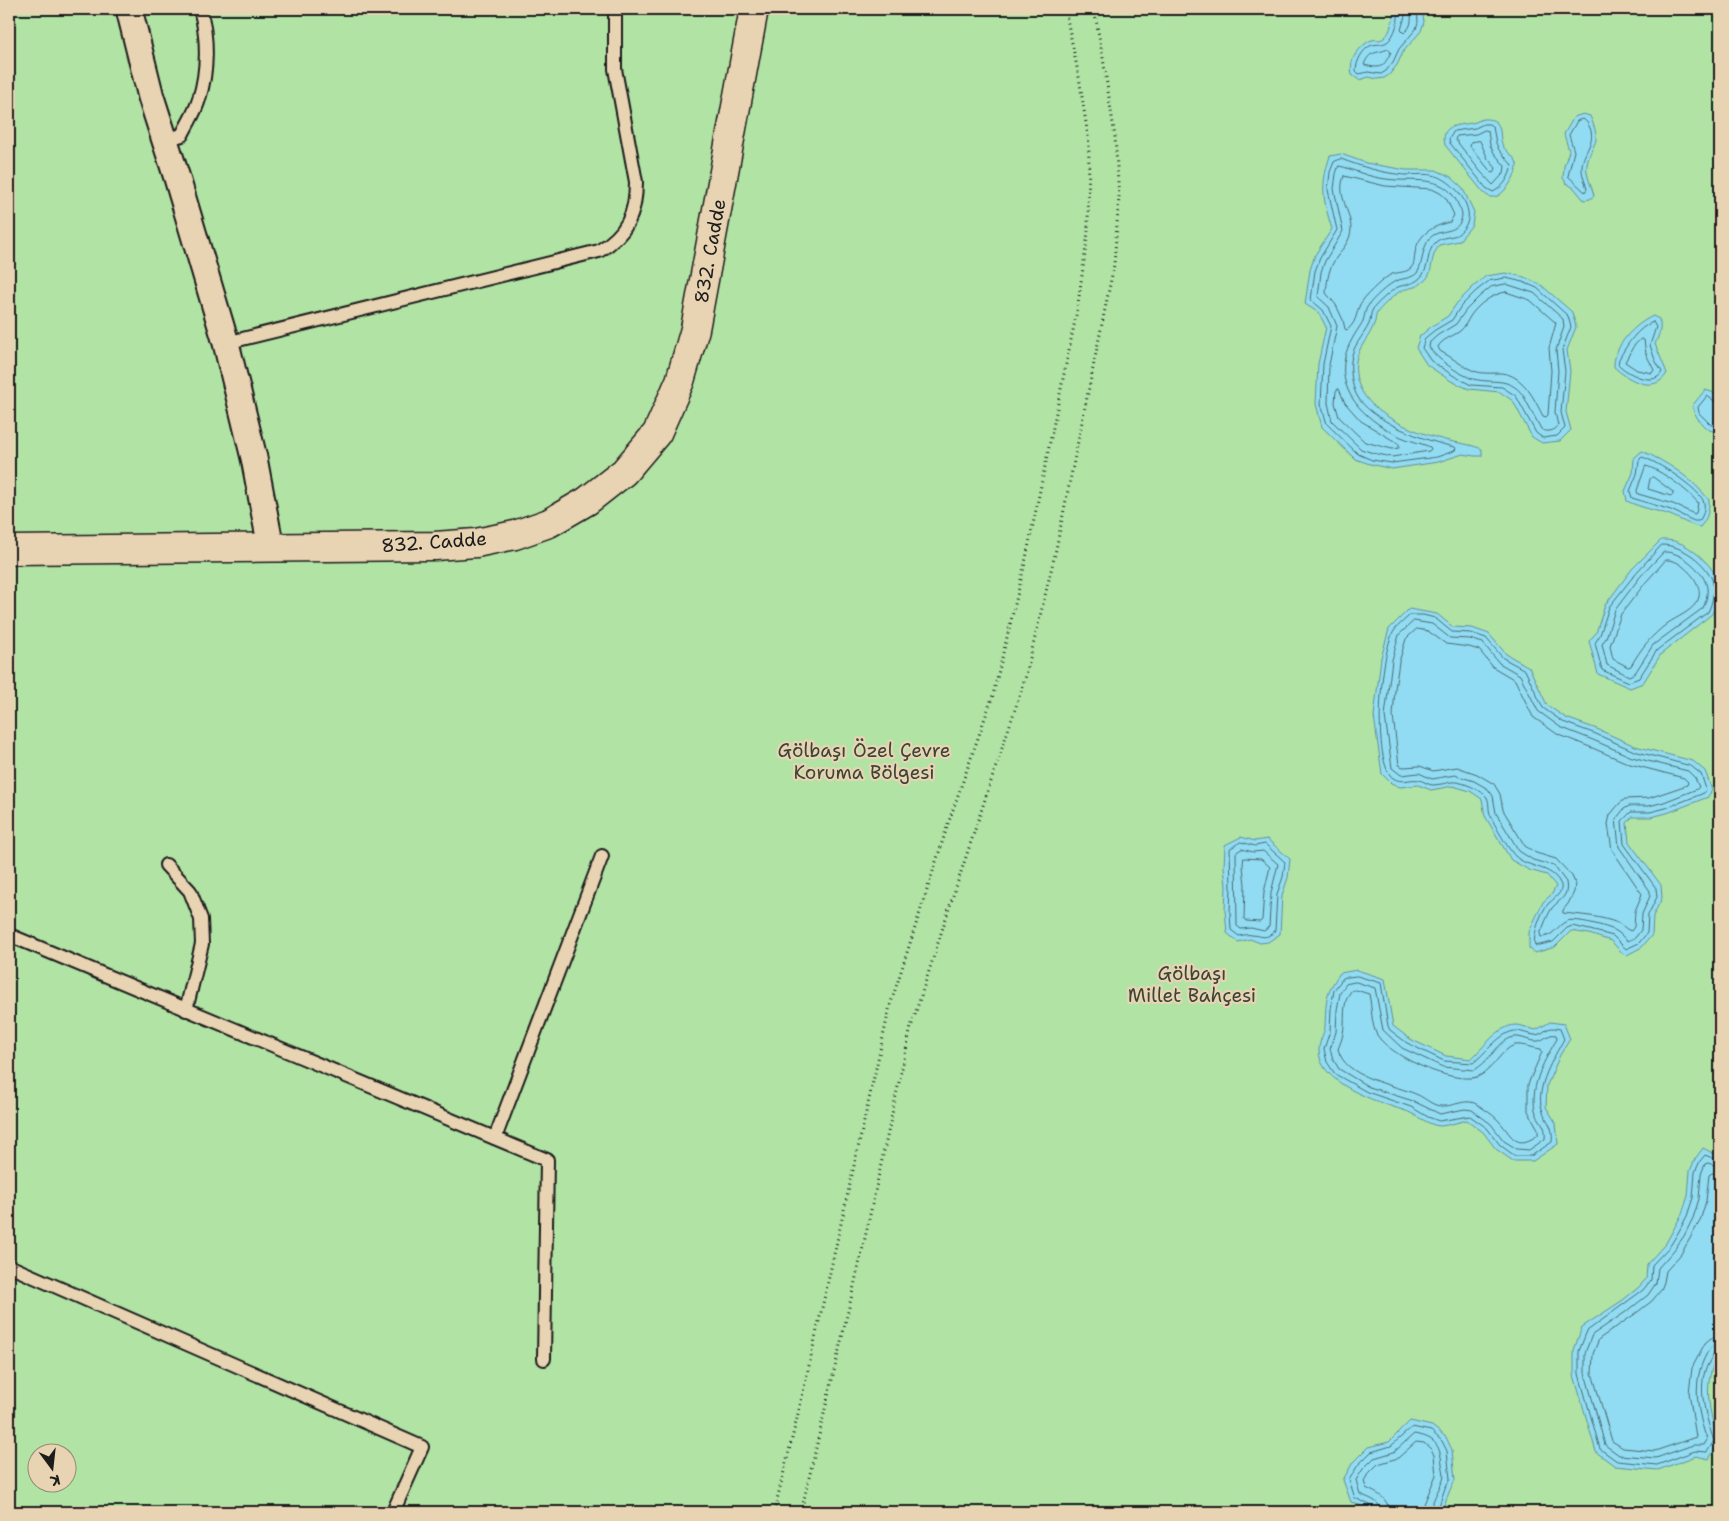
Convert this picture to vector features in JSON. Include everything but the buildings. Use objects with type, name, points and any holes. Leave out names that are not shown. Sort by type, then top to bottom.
[{"type":"street","points":[[128,9],[150,97],[165,140],[226,343],[254,458],[271,548]]},
{"type":"street","name":"832. Cadde","points":[[9,550],[435,546],[476,543],[506,537],[549,523],[587,501],[624,472],[657,433],[680,381],[696,329],[754,9]]},
{"type":"lane","points":[[165,140],[182,135],[199,100],[204,72],[205,43],[200,9]]},
{"type":"lane","points":[[226,343],[600,251],[610,245],[626,227],[633,213],[636,198],[636,182],[615,69],[615,9]]},
{"type":"lane","points":[[495,1138],[602,856]]},
{"type":"lane","points":[[166,865],[190,891],[201,919],[202,944],[186,1010]]},
{"type":"lane","points":[[9,936],[547,1160],[544,1359]]},
{"type":"lane","points":[[9,1266],[422,1447],[393,1512]]},
{"type":"path","points":[[774,1512],[801,1401],[890,1006],[949,822],[993,695],[1025,563],[1077,311],[1088,232],[1089,143],[1079,77],[1065,9]]},
{"type":"path","points":[[801,1512],[861,1256],[911,1027],[1025,679],[1054,554],[1114,265],[1119,197],[1115,137],[1094,9]]},
{"type":"green space","name":"Gölbaşı Özel Çevre Koruma Bölgesi","points":[[9,9],[1720,9],[1720,1512],[9,1512]]},
{"type":"water","points":[[1393,9],[1422,9],[1424,22],[1421,31],[1403,52],[1397,65],[1389,75],[1384,78],[1369,77],[1359,80],[1352,75],[1352,61],[1366,43],[1386,36],[1392,25]]},
{"type":"water","points":[[1583,114],[1590,116],[1596,133],[1587,169],[1594,196],[1584,200],[1563,178],[1564,166],[1569,151],[1564,134],[1574,117]]},
{"type":"water","points":[[1483,119],[1489,119],[1497,123],[1503,146],[1517,164],[1510,184],[1502,193],[1494,197],[1488,196],[1483,192],[1445,145],[1444,138],[1445,133],[1451,127],[1474,123]]},
{"type":"water","points":[[1341,154],[1366,163],[1406,170],[1436,170],[1451,177],[1462,187],[1474,212],[1472,225],[1459,241],[1439,245],[1434,254],[1430,273],[1426,279],[1420,285],[1397,293],[1378,311],[1372,329],[1359,351],[1356,361],[1357,377],[1362,392],[1384,414],[1399,423],[1430,436],[1482,449],[1482,456],[1463,454],[1438,462],[1392,469],[1355,459],[1322,427],[1316,404],[1318,364],[1326,327],[1319,313],[1305,304],[1310,270],[1315,255],[1332,229],[1326,210],[1324,193],[1327,167],[1330,156]]},
{"type":"water","points":[[1506,273],[1524,277],[1540,284],[1572,312],[1576,327],[1567,350],[1570,371],[1566,412],[1571,430],[1560,441],[1542,443],[1532,437],[1513,401],[1500,392],[1469,389],[1451,381],[1427,365],[1416,348],[1420,336],[1448,316],[1457,303],[1486,276]]},
{"type":"water","points":[[1653,316],[1659,319],[1660,323],[1659,335],[1655,344],[1667,373],[1662,380],[1649,384],[1626,377],[1614,367],[1617,351],[1626,337],[1639,324]]},
{"type":"water","points":[[1705,390],[1712,392],[1720,399],[1720,430],[1715,431],[1706,428],[1699,420],[1692,406]]},
{"type":"water","points":[[1642,451],[1678,471],[1709,500],[1708,514],[1700,527],[1627,501],[1625,491],[1633,473],[1634,458]]},
{"type":"water","points":[[1661,540],[1682,544],[1704,561],[1716,576],[1717,600],[1712,614],[1661,654],[1643,683],[1630,688],[1598,674],[1589,641],[1596,633],[1605,605],[1632,569]]},
{"type":"water","points":[[1409,609],[1437,614],[1453,627],[1472,628],[1489,634],[1506,654],[1529,667],[1547,705],[1566,718],[1635,746],[1693,761],[1705,771],[1712,790],[1708,797],[1667,813],[1651,817],[1632,817],[1627,823],[1629,842],[1661,885],[1662,898],[1653,916],[1652,935],[1642,947],[1625,956],[1611,941],[1571,931],[1555,947],[1535,953],[1529,948],[1529,932],[1543,902],[1552,894],[1556,886],[1547,875],[1529,870],[1511,860],[1485,816],[1482,799],[1470,791],[1453,786],[1431,790],[1418,785],[1400,787],[1391,783],[1382,774],[1374,716],[1381,658],[1389,629]]},
{"type":"water","points":[[1241,837],[1255,841],[1267,839],[1290,859],[1288,878],[1282,895],[1280,934],[1268,942],[1260,943],[1250,939],[1238,942],[1227,933],[1225,845]]},
{"type":"water","points":[[1357,970],[1385,979],[1393,1026],[1410,1039],[1446,1056],[1471,1059],[1497,1033],[1510,1026],[1518,1025],[1536,1030],[1550,1022],[1564,1024],[1570,1039],[1560,1055],[1547,1085],[1546,1107],[1556,1123],[1558,1144],[1533,1161],[1513,1161],[1496,1149],[1483,1132],[1467,1120],[1444,1126],[1426,1122],[1408,1112],[1364,1096],[1338,1081],[1328,1072],[1321,1061],[1319,1049],[1325,1027],[1327,998],[1331,987],[1340,973]]},
{"type":"water","points":[[1703,1148],[1720,1157],[1720,1353],[1710,1374],[1709,1385],[1712,1420],[1719,1442],[1709,1459],[1696,1456],[1658,1470],[1615,1466],[1596,1452],[1574,1375],[1574,1350],[1582,1327],[1623,1300],[1646,1279],[1647,1264],[1666,1243],[1682,1214],[1688,1196],[1690,1171],[1695,1159]]},
{"type":"water","points":[[1410,1421],[1432,1426],[1446,1437],[1452,1450],[1455,1480],[1442,1510],[1435,1512],[1377,1512],[1351,1502],[1343,1480],[1353,1462],[1368,1447],[1389,1442]]},
{"type":"park label","name":"Gölbaşı Millet Bahçesi","points":[[1192,984]]}]
